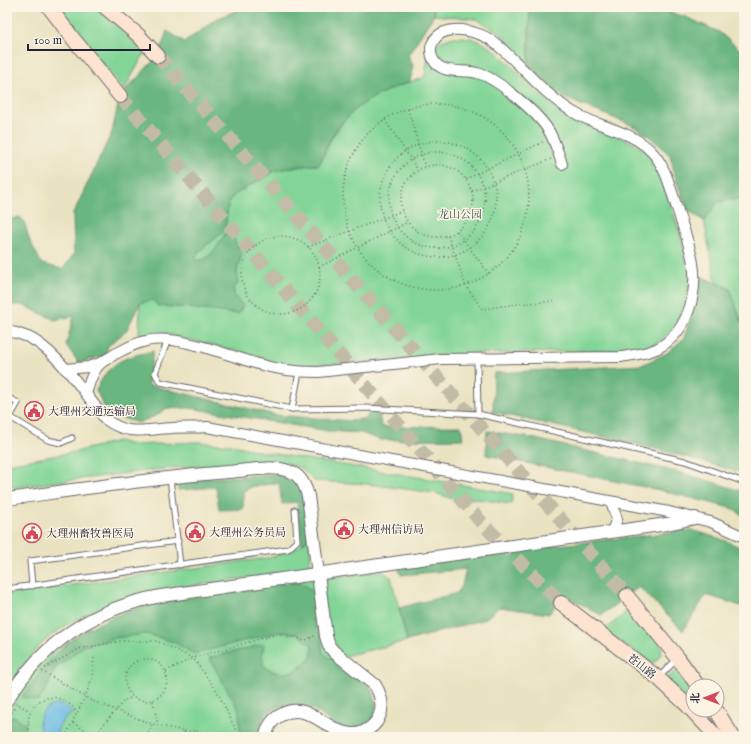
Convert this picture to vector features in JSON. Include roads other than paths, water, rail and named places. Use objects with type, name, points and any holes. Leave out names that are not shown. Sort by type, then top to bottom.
[{"type":"main road","points":[[49,7],[120,96]]},
{"type":"main road","points":[[105,7],[138,35],[158,56]]},
{"type":"main road","points":[[627,596],[678,658],[692,678]]},
{"type":"main road","name":"苍山路","points":[[561,604],[658,678],[687,705],[717,737]]},
{"type":"main road","points":[[721,718],[734,737]]},
{"type":"street","points":[[65,369],[83,368],[100,363],[138,342],[152,340],[168,340],[209,349],[270,367],[299,372],[318,372],[441,359],[621,356],[649,352],[665,344],[681,328],[690,308],[694,282],[694,267],[690,249],[669,184],[657,159],[650,149],[628,135],[583,118],[566,108],[548,94],[504,51],[482,35],[471,31],[453,30],[438,35],[431,46],[432,59],[440,67],[446,70],[478,73],[487,77],[526,105],[537,116],[553,138],[561,160]]},
{"type":"street","points":[[7,331],[24,335],[36,341],[65,369],[105,419],[128,430],[147,431],[172,428],[207,427],[695,518],[721,526],[744,537]]},
{"type":"street","points":[[86,394],[92,375],[100,363]]},
{"type":"street","points":[[7,499],[170,477],[267,469],[286,470],[292,472],[300,478],[306,488],[327,640],[334,652],[370,680],[379,692],[382,707],[377,721],[366,731],[351,735],[336,731],[307,712],[293,711],[284,713],[274,720],[260,736]]},
{"type":"street","points":[[611,502],[616,519],[612,531]]},
{"type":"street","points":[[7,700],[27,671],[51,646],[79,625],[110,610],[127,604],[155,597],[667,524],[695,518]]},
{"type":"lane","points":[[168,340],[155,373],[160,382],[292,409],[365,408],[478,414],[685,461],[744,482]]},
{"type":"lane","points":[[477,358],[478,414]]},
{"type":"lane","points":[[292,409],[299,372]]},
{"type":"lane","points":[[7,397],[18,403],[10,417],[48,440],[61,443],[72,438]]},
{"type":"lane","points":[[170,477],[180,565]]},
{"type":"lane","points":[[7,589],[288,549],[297,541],[295,510]]},
{"type":"lane","points":[[32,586],[30,561],[178,541]]},
{"type":"lane","points":[[658,678],[678,658]]},
{"type":"water","points":[[59,704],[65,706],[73,713],[66,717],[58,729],[56,737],[45,737],[41,732],[39,721],[41,716],[48,708]]},
{"type":"tunnel","points":[[158,56],[627,596]]},
{"type":"tunnel","points":[[120,96],[481,522],[561,603]]},
{"type":"place","name":"大理州交通运输局","points":[[34,411]]},
{"type":"place","name":"大理州信访局","points":[[344,529]]},
{"type":"place","name":"大理州公务员局","points":[[195,532]]},
{"type":"place","name":"大理州畜牧兽医局","points":[[32,533]]},
{"type":"park label","name":"龙山公园","points":[[460,214]]}]
